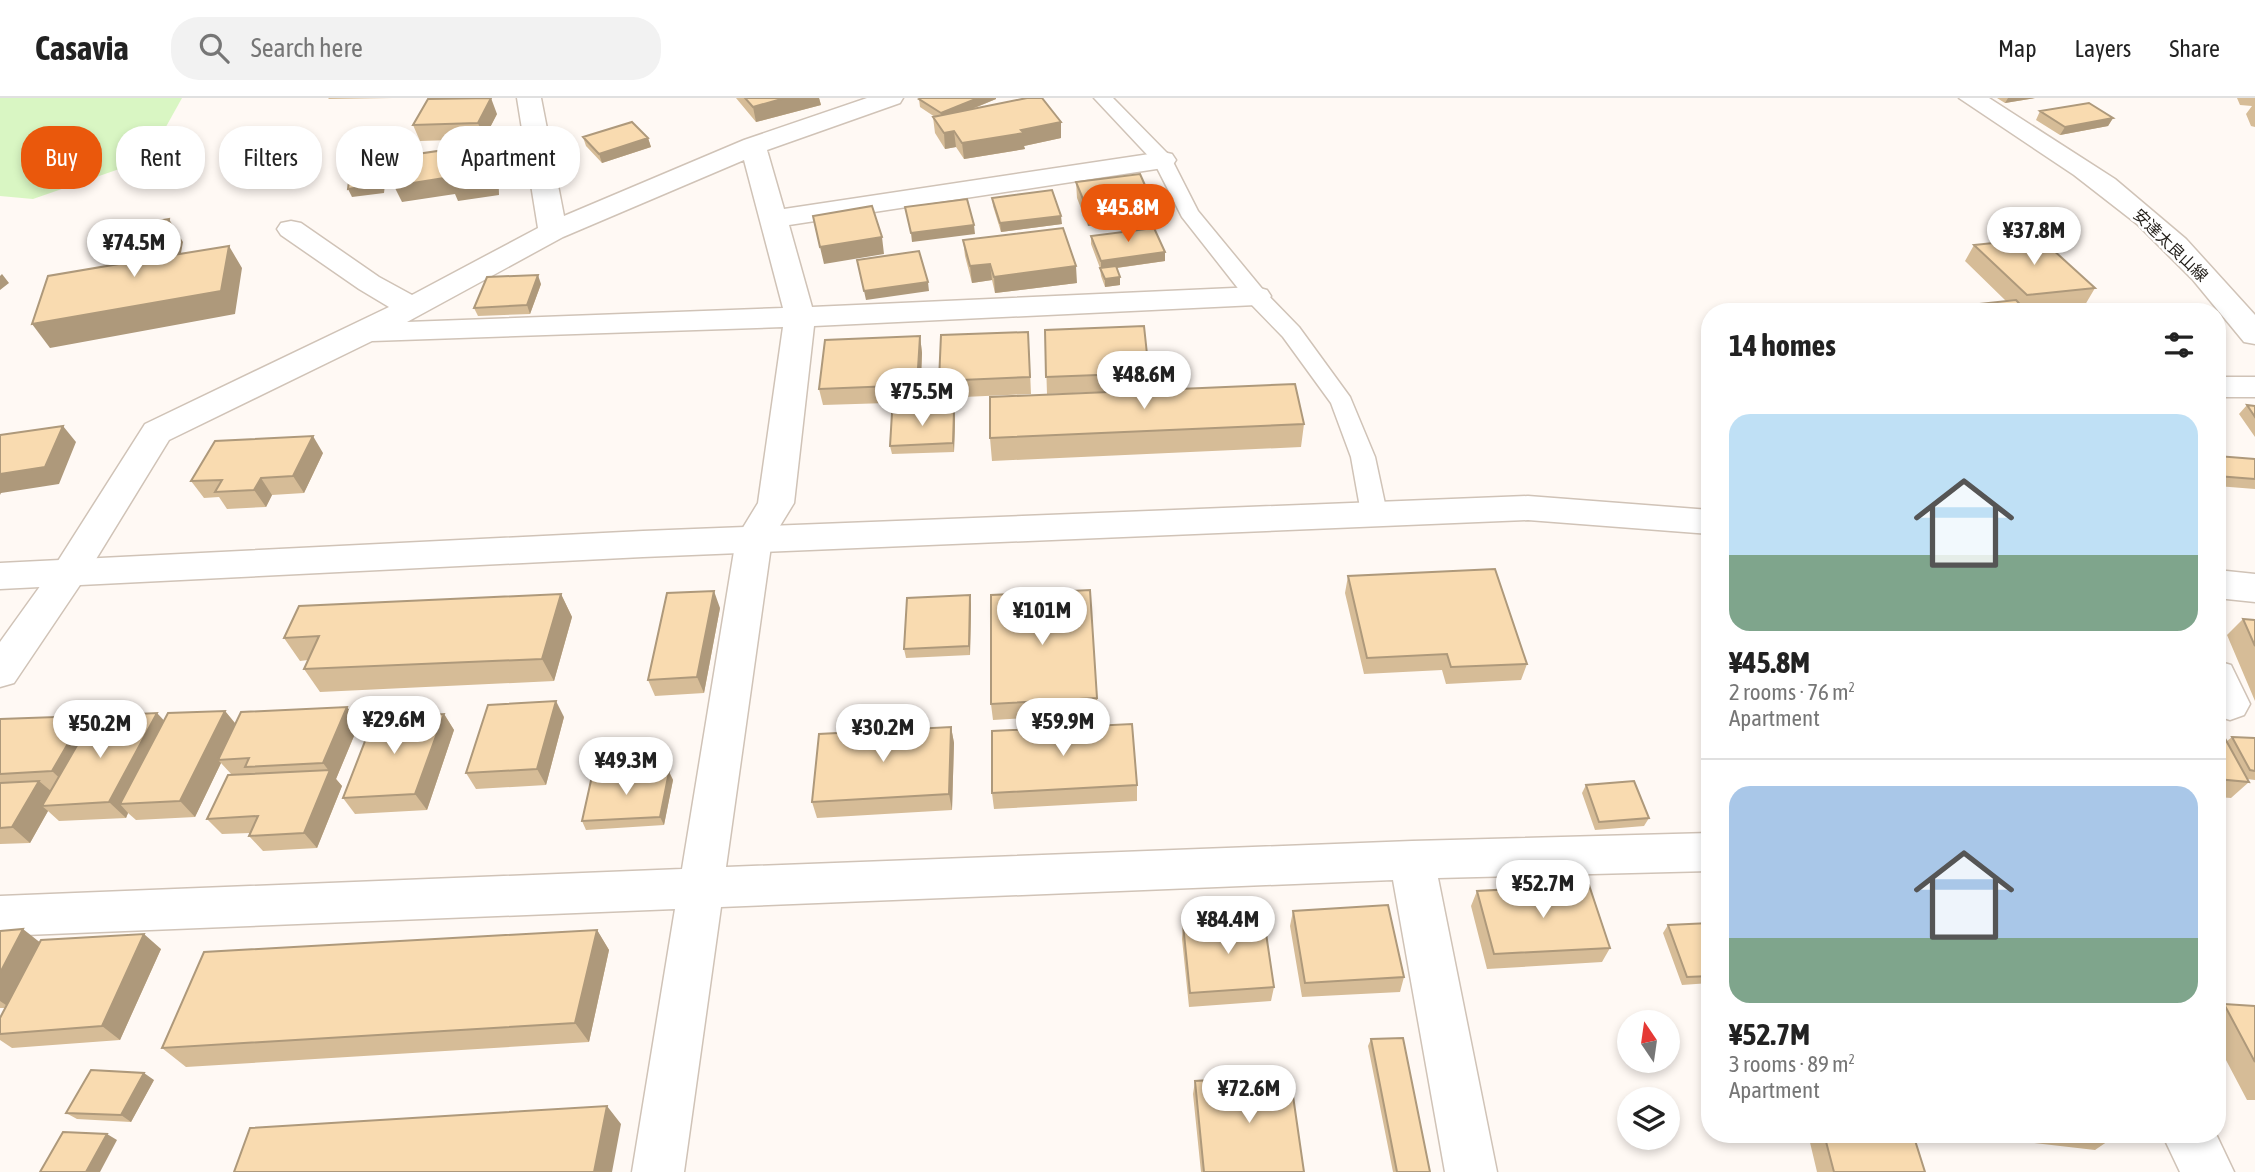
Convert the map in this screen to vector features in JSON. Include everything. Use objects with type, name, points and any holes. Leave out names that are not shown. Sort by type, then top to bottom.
[{"type":"street","points":[[529,98],[553,231]]},
{"type":"street","points":[[0,672],[69,573],[157,432],[365,332],[553,231],[753,146],[891,98]]},
{"type":"street","name":"安達太良山線","points":[[1970,98],[2039,139],[2146,216],[2200,270],[2255,335]]},
{"type":"street","points":[[659,1172],[754,540],[776,503],[800,317],[753,146]]},
{"type":"street","points":[[775,219],[1163,160]]},
{"type":"street","points":[[291,229],[369,283],[412,307]]},
{"type":"street","points":[[365,332],[1024,309],[1256,296]]},
{"type":"street","points":[[2226,387],[2255,387]]},
{"type":"street","points":[[0,576],[754,540],[1528,508],[1701,521]]},
{"type":"street","points":[[2226,585],[2255,588]]},
{"type":"street","points":[[0,916],[1412,860],[1701,852]]},
{"type":"street","points":[[1412,860],[1471,1172]]},
{"type":"street","points":[[2193,1143],[2208,1172]]},
{"type":"lane","points":[[1103,98],[1163,160],[1189,214],[1256,296],[1291,332],[1342,402],[1363,457],[1374,513]]},
{"type":"green space","points":[[0,98],[182,98],[166,126],[116,126],[116,170],[102,175],[102,126],[21,126],[21,189],[62,189],[33,199],[0,196]]},
{"type":"building","points":[[491,98],[478,123],[413,125],[428,99]]},
{"type":"building","points":[[745,98],[785,98],[753,107]]},
{"type":"building","points":[[978,98],[941,113],[919,99]]},
{"type":"building","points":[[1027,98],[1042,98],[1061,122],[1021,130],[1024,133],[962,143],[954,131],[944,133],[933,117]]},
{"type":"building","points":[[2089,103],[2113,118],[2065,127],[2040,111]]},
{"type":"building","points":[[632,122],[648,138],[599,154],[583,137]]},
{"type":"building","points":[[437,151],[437,179],[423,181],[423,153]]},
{"type":"building","points":[[1140,174],[1152,201],[1087,209],[1076,182]]},
{"type":"building","points":[[1052,190],[1061,216],[1000,223],[992,198]]},
{"type":"building","points":[[967,199],[974,225],[911,233],[905,207]]},
{"type":"building","points":[[872,206],[882,237],[820,247],[813,216]]},
{"type":"building","points":[[169,219],[161,257],[229,246],[221,291],[32,324],[48,276],[136,261],[143,235],[114,239],[117,228]]},
{"type":"building","points":[[1063,228],[1076,266],[994,277],[990,264],[970,266],[963,240]]},
{"type":"building","points":[[1154,228],[1165,252],[1101,261],[1091,236]]},
{"type":"building","points":[[2040,238],[2095,288],[2027,295],[1974,245]]},
{"type":"building","points":[[919,251],[928,282],[864,291],[857,260]]},
{"type":"building","points":[[1116,266],[1120,277],[1105,279],[1100,268]]},
{"type":"building","points":[[538,275],[527,305],[474,308],[487,277]]},
{"type":"building","points":[[2016,300],[2019,303],[1988,303]]},
{"type":"building","points":[[1144,326],[1149,373],[1046,377],[1045,330]]},
{"type":"building","points":[[1028,332],[1030,377],[939,381],[941,335]]},
{"type":"building","points":[[920,336],[917,385],[819,389],[825,340]]},
{"type":"building","points":[[1295,384],[1304,424],[990,438],[990,397]]},
{"type":"building","points":[[2247,405],[2255,406],[2255,417]]},
{"type":"building","points":[[954,410],[953,443],[890,446],[892,413]]},
{"type":"building","points":[[63,426],[45,467],[0,474],[0,435]]},
{"type":"building","points":[[313,436],[293,476],[261,478],[254,490],[215,492],[222,480],[191,481],[215,441]]},
{"type":"building","points":[[2226,457],[2255,459],[2255,479],[2226,477]]},
{"type":"building","points":[[1495,569],[1527,664],[1451,667],[1447,654],[1367,658],[1348,576]]},
{"type":"building","points":[[1090,590],[1097,698],[991,704],[991,595]]},
{"type":"building","points":[[714,591],[697,677],[648,680],[667,593]]},
{"type":"building","points":[[561,594],[542,659],[304,669],[319,636],[284,638],[299,606]]},
{"type":"building","points":[[970,595],[969,646],[904,649],[907,598]]},
{"type":"building","points":[[2243,619],[2255,620],[2255,646]]},
{"type":"building","points":[[556,701],[537,769],[466,773],[488,705]]},
{"type":"building","points":[[347,707],[323,763],[245,767],[249,758],[218,760],[241,712]]},
{"type":"building","points":[[225,711],[180,801],[120,804],[168,713]]},
{"type":"building","points":[[157,713],[109,802],[42,806],[94,716]]},
{"type":"building","points":[[444,714],[415,794],[343,798],[374,718]]},
{"type":"building","points":[[84,716],[52,771],[0,774],[0,719]]},
{"type":"building","points":[[1132,724],[1137,785],[992,793],[992,731]]},
{"type":"building","points":[[951,727],[949,794],[812,802],[819,734]]},
{"type":"building","points":[[2232,737],[2255,738],[2255,771],[2250,770]]},
{"type":"building","points":[[2226,740],[2249,782],[2226,780]]},
{"type":"building","points":[[330,770],[304,833],[249,836],[258,816],[207,819],[228,775]]},
{"type":"building","points":[[669,772],[660,817],[582,821],[592,776]]},
{"type":"building","points":[[39,781],[12,827],[0,828],[0,783]]},
{"type":"building","points":[[1634,781],[1649,818],[1599,822],[1586,785]]},
{"type":"building","points":[[1589,885],[1610,948],[1494,954],[1477,891]]},
{"type":"building","points":[[1388,905],[1404,977],[1305,983],[1293,911]]},
{"type":"building","points":[[1264,920],[1274,987],[1190,993],[1183,924]]},
{"type":"building","points":[[1701,923],[1701,976],[1687,977],[1668,925]]},
{"type":"building","points":[[23,929],[0,973],[0,931]]},
{"type":"building","points":[[597,930],[575,1023],[162,1048],[204,952]]},
{"type":"building","points":[[144,934],[102,1026],[0,1034],[0,1018],[41,940]]},
{"type":"building","points":[[2226,1004],[2255,1006],[2255,1062],[2226,1008]]},
{"type":"building","points":[[1403,1038],[1430,1172],[1397,1172],[1371,1039]]},
{"type":"building","points":[[91,1070],[144,1073],[121,1115],[66,1113]]},
{"type":"building","points":[[1290,1075],[1304,1172],[1204,1172],[1195,1081]]},
{"type":"building","points":[[607,1106],[594,1172],[234,1172],[250,1128]]},
{"type":"building","points":[[63,1132],[107,1134],[86,1172],[40,1172]]},
{"type":"building","points":[[1826,1143],[1916,1143],[1925,1172],[1834,1172]]}]
